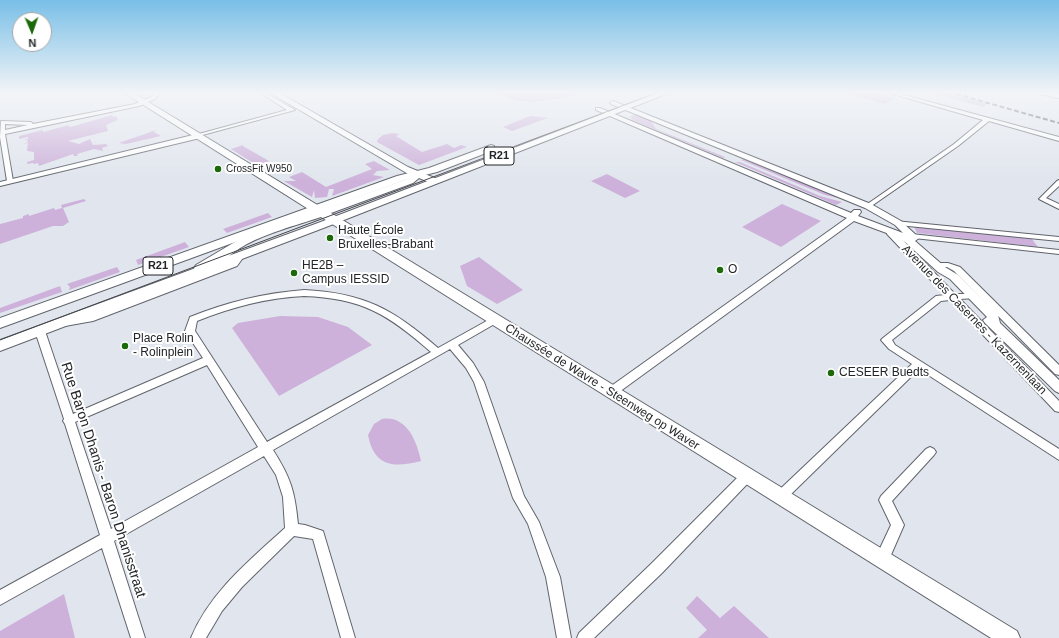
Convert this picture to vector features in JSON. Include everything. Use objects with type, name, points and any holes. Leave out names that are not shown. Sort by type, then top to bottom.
[{"type":"main road","name":"Chaussée de Wavre - Steenweg op Waver","points":[[175,122],[1010,638]]},
{"type":"main road","points":[[325,122],[415,174],[434,180]]},
{"type":"main road","points":[[529,134],[563,122]]},
{"type":"main road","name":"R21","points":[[0,346],[590,122]]},
{"type":"main road","name":"R21","points":[[0,323],[319,211],[415,174],[501,144]]},
{"type":"main road","points":[[181,277],[190,271],[213,263],[235,245],[319,211]]},
{"type":"street","points":[[10,182],[1,133],[2,122],[32,124],[32,126]]},
{"type":"street","points":[[1,133],[52,122]]},
{"type":"street","points":[[0,184],[249,122]]},
{"type":"street","name":"Avenue des Casernes - Kazernenlaan","points":[[629,122],[853,217],[900,235],[935,263],[948,265],[957,269],[1059,371]]},
{"type":"street","name":"Avenue des Casernes - Kazernenlaan","points":[[659,122],[868,206],[898,222],[946,274],[946,278],[968,296],[986,319],[995,324],[1059,388]]},
{"type":"street","points":[[611,392],[853,217],[860,216],[870,209],[868,206],[986,122]]},
{"type":"street","points":[[995,122],[1059,139]]},
{"type":"street","points":[[1059,182],[1042,199],[1059,207]]},
{"type":"street","points":[[898,222],[1059,239]]},
{"type":"street","name":"Avenue des Casernes - Kazernenlaan","points":[[890,232],[1059,408]]},
{"type":"street","points":[[900,235],[1059,252]]},
{"type":"street","points":[[55,324],[90,319],[234,264],[241,255]]},
{"type":"street","points":[[292,530],[290,496],[281,473],[190,331],[193,319],[244,300],[263,297],[313,294],[344,297],[372,306],[405,326],[438,353]]},
{"type":"street","points":[[968,296],[939,298],[886,340],[892,347],[1059,455]]},
{"type":"street","points":[[0,598],[264,448],[438,353],[495,320]]},
{"type":"street","name":"Rue Baron Dhanis - Baron Dhanisstraat","points":[[40,331],[138,638]]},
{"type":"street","points":[[452,345],[470,366],[479,382],[519,498],[533,522],[553,577],[564,638]]},
{"type":"street","points":[[68,421],[208,360]]},
{"type":"street","points":[[780,497],[918,364]]},
{"type":"street","points":[[882,560],[898,525],[885,500],[930,452]]},
{"type":"street","points":[[584,638],[657,568],[747,476]]},
{"type":"street","points":[[198,638],[217,606],[237,582],[292,530],[305,531],[318,535],[348,638]]},
{"type":"shaded area","points":[[89,122],[114,122],[106,125],[108,131],[68,141],[79,144],[90,139],[93,145],[106,144],[108,146],[102,148],[103,151],[94,149],[77,154],[78,156],[74,156],[73,154],[39,166],[38,163],[27,164],[27,162],[34,160],[34,152],[27,151],[28,143],[23,144],[28,142],[27,140],[23,140],[28,139],[28,137],[19,139],[19,136],[43,130],[43,132],[69,125],[69,127]]},
{"type":"shaded area","points":[[516,122],[538,122],[512,131],[503,127]]},
{"type":"shaded area","points":[[637,122],[651,122],[656,129],[725,157],[723,158]]},
{"type":"shaded area","points":[[156,130],[154,132],[161,136],[126,144],[119,143]]},
{"type":"shaded area","points":[[392,133],[400,134],[396,136],[422,152],[447,144],[454,148],[461,145],[467,147],[419,165],[377,142],[383,135]]},
{"type":"shaded area","points":[[243,145],[269,161],[258,166],[231,149]]},
{"type":"shaded area","points":[[744,159],[842,199],[825,195],[741,160]]},
{"type":"shaded area","points":[[374,161],[390,170],[377,171],[373,175],[384,177],[332,196],[334,189],[329,189],[327,197],[315,198],[314,190],[312,197],[284,181],[296,181],[289,177],[302,172],[326,187],[372,169],[365,164]]},
{"type":"shaded area","points":[[735,162],[740,162],[820,196],[842,202],[836,205]]},
{"type":"shaded area","points":[[607,174],[640,191],[625,198],[591,181]]},
{"type":"shaded area","points":[[84,199],[86,201],[63,208],[69,222],[63,226],[53,226],[0,244],[0,224],[23,218],[23,216],[29,214],[29,216],[54,208],[55,210],[62,208],[61,205]]},
{"type":"shaded area","points":[[782,204],[821,221],[781,247],[742,227]]},
{"type":"shaded area","points":[[268,213],[272,217],[227,233],[223,229]]},
{"type":"shaded area","points":[[913,224],[1032,239],[1038,247],[917,233]]},
{"type":"shaded area","points":[[185,242],[189,247],[138,265],[136,260]]},
{"type":"shaded area","points":[[479,257],[523,290],[497,304],[467,286],[460,266]]},
{"type":"shaded area","points":[[117,267],[120,272],[69,290],[70,287],[67,284]]},
{"type":"shaded area","points":[[60,286],[62,292],[0,313],[0,308]]},
{"type":"shaded area","points":[[280,316],[318,317],[348,327],[372,345],[279,396],[232,328],[238,323]]},
{"type":"shaded area","points":[[382,419],[398,421],[409,431],[417,446],[421,461],[402,464],[387,463],[375,454],[368,435],[374,424]]},
{"type":"shaded area","points":[[64,594],[75,638],[0,638],[0,631]]},
{"type":"shaded area","points":[[697,596],[720,618],[734,606],[769,638],[698,638],[707,630],[686,608]]},
{"type":"tram line","points":[[0,340],[580,122]]},
{"type":"railway","points":[[1055,122],[1059,123]]},
{"type":"place","name":"CrossFit W950","points":[[218,169]]},
{"type":"place","name":"Haute École Bruxelles-Brabant","points":[[330,238]]},
{"type":"place","name":"O","points":[[720,270]]},
{"type":"place","name":"HE2B – Campus IESSID","points":[[294,273]]},
{"type":"place","name":"Place Rolin - Rolinplein","points":[[125,346]]},
{"type":"place","name":"CESEER Buedts","points":[[831,373]]}]
